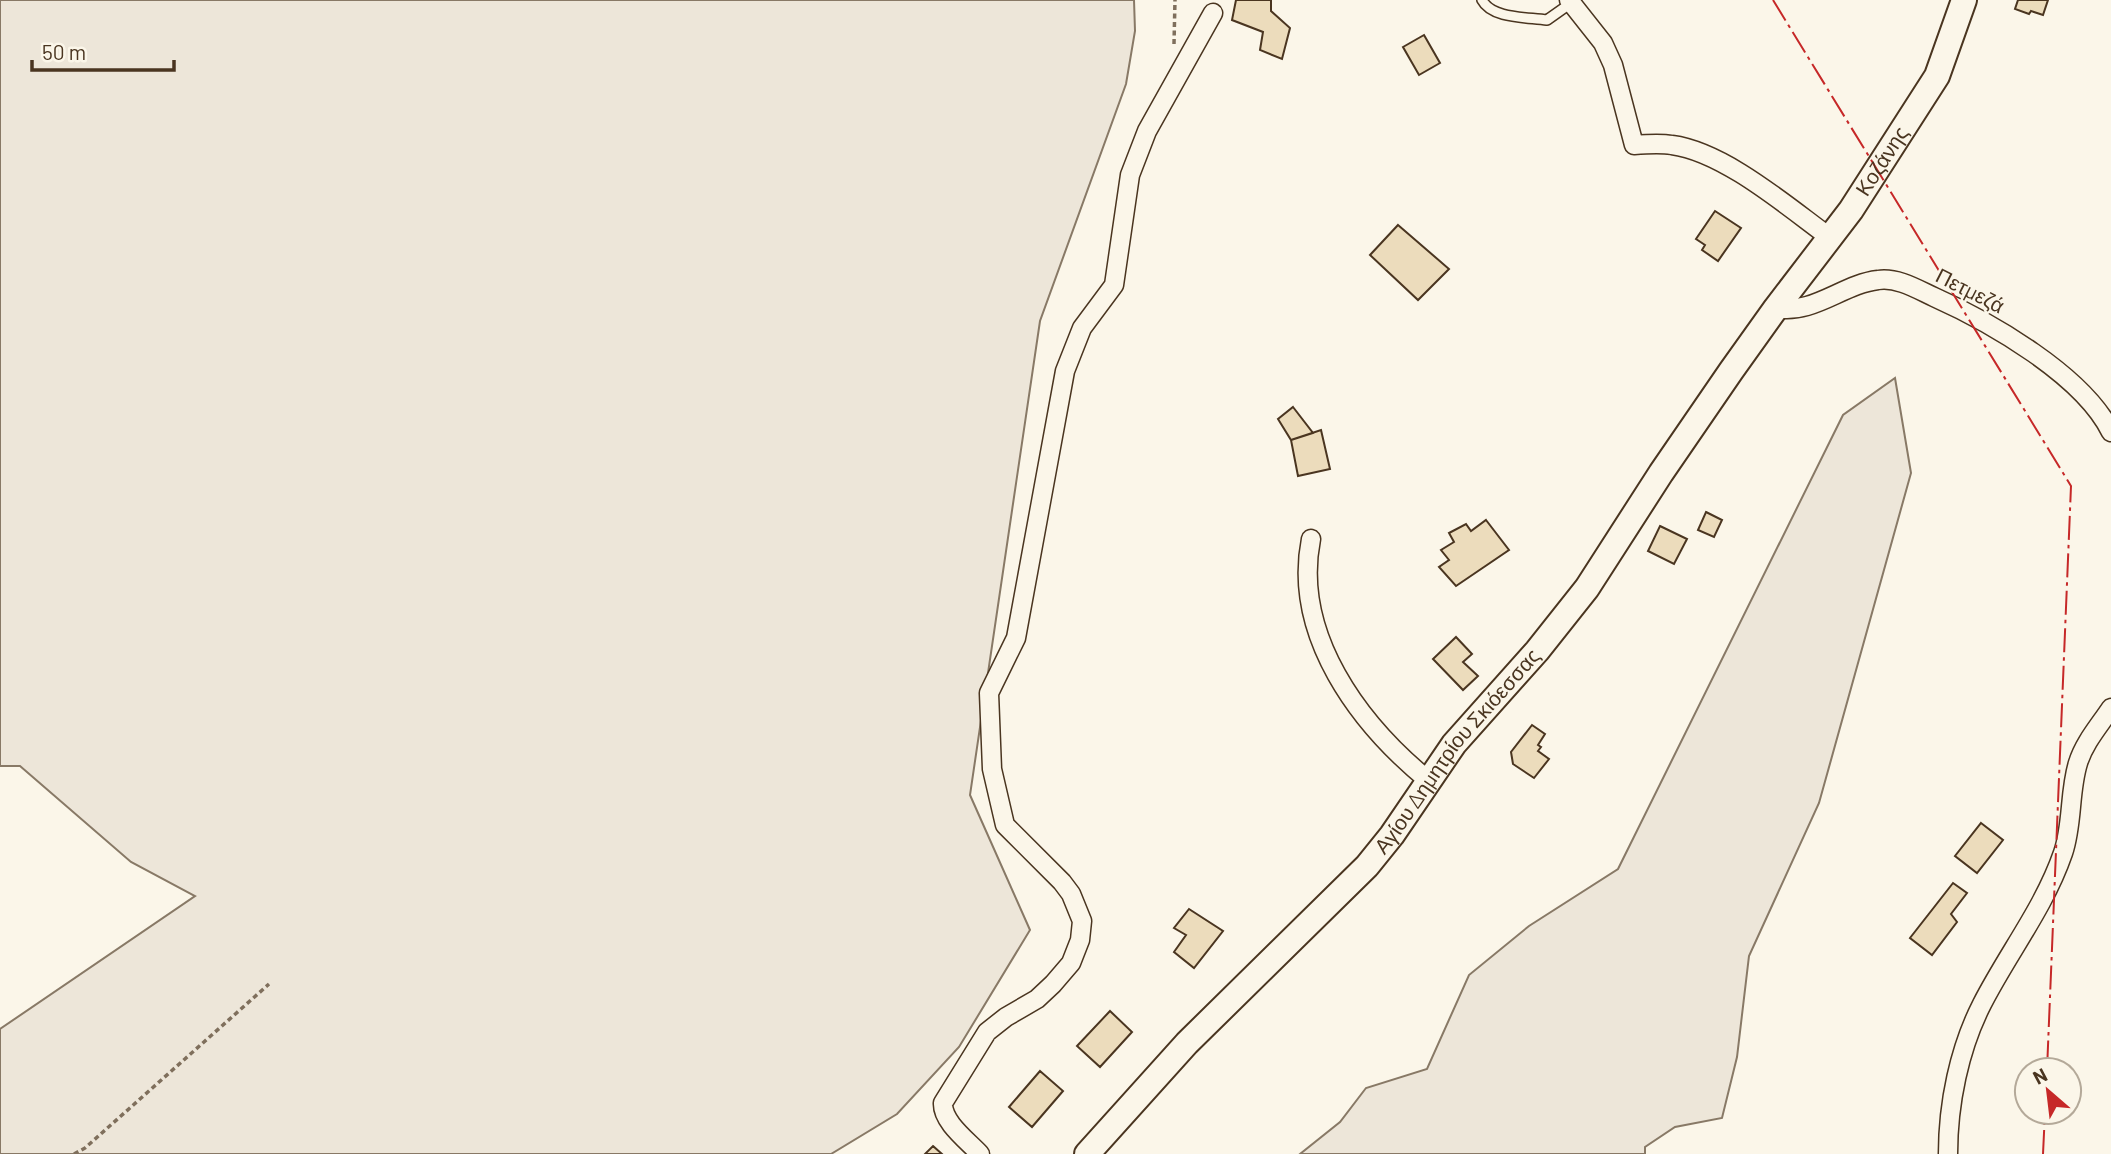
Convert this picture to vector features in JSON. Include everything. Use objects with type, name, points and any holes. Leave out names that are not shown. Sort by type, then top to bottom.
[{"type":"street","name":"Κοζάνης","points":[[1776,308],[1832,239],[1930,89],[1948,51],[1964,0]]},
{"type":"street","points":[[1570,2],[1603,43],[1613,65],[1634,145],[1672,145],[1689,149],[1744,174],[1832,239]]},
{"type":"street","points":[[980,1154],[944,1113],[943,1103],[987,1032],[1037,999],[1064,972],[1080,940],[1082,921],[1067,887],[1005,825],[992,769],[989,693],[1016,638],[1065,371],[1082,327],[1114,285],[1130,175],[1147,131],[1213,13]]},
{"type":"street","name":"Πετμεζά","points":[[1776,308],[1798,309],[1880,279],[1898,282],[1959,308],[2029,350],[2079,392],[2111,432]]},
{"type":"street","name":"Αγίου Δημητρίου Σκιόεσσας","points":[[1087,1154],[1187,1043],[1367,866],[1466,730],[1537,651],[1587,588],[1688,433],[1776,308]]},
{"type":"street","points":[[1311,539],[1309,588],[1315,622],[1327,654],[1343,685],[1370,725],[1402,759],[1429,781]]},
{"type":"street","points":[[1948,1154],[1951,1105],[1972,1028],[1982,1003],[2049,887],[2067,837],[2079,759],[2111,708]]},
{"type":"lane","points":[[1482,0],[1494,12],[1547,20],[1570,2]]},
{"type":"path","points":[[74,1154],[85,1148],[269,984]]},
{"type":"shaded area","points":[[0,0],[1134,0],[1135,31],[1126,84],[1040,321],[970,795],[1030,930],[959,1047],[897,1114],[831,1154],[0,1154],[0,1029],[195,896],[131,862],[20,766],[0,766]]},
{"type":"shaded area","points":[[1895,378],[1911,473],[1819,803],[1749,956],[1737,1057],[1722,1118],[1675,1127],[1645,1147],[1645,1154],[1300,1154],[1340,1122],[1366,1088],[1427,1069],[1469,975],[1529,926],[1618,869],[1843,415]]},
{"type":"building","points":[[1236,0],[1271,0],[1271,11],[1290,28],[1282,59],[1260,50],[1263,32],[1232,20]]},
{"type":"building","points":[[2018,0],[2048,0],[2043,15],[2015,9]]},
{"type":"building","points":[[1424,35],[1440,63],[1419,75],[1403,47]]},
{"type":"building","points":[[1715,211],[1741,228],[1718,261],[1702,250],[1705,245],[1696,239]]},
{"type":"building","points":[[1398,225],[1449,269],[1418,300],[1370,255]]},
{"type":"building","points":[[1293,407],[1313,433],[1291,440],[1278,419]]},
{"type":"building","points":[[1321,430],[1330,469],[1298,476],[1291,440]]},
{"type":"building","points":[[1706,512],[1722,520],[1714,537],[1698,530]]},
{"type":"building","points":[[1486,520],[1509,550],[1456,586],[1439,567],[1449,560],[1441,550],[1454,542],[1449,533],[1466,524],[1471,531]]},
{"type":"building","points":[[1660,526],[1687,539],[1674,564],[1648,551]]},
{"type":"building","points":[[1456,637],[1472,654],[1463,662],[1478,676],[1463,690],[1433,659]]},
{"type":"building","points":[[1532,725],[1545,734],[1538,745],[1541,747],[1538,751],[1549,759],[1534,778],[1513,764],[1511,752]]},
{"type":"building","points":[[1981,823],[2003,840],[1977,873],[1955,856]]},
{"type":"building","points":[[1953,883],[1967,893],[1951,914],[1957,922],[1932,955],[1910,938]]},
{"type":"building","points":[[1189,909],[1223,931],[1194,968],[1174,952],[1186,935],[1174,928]]},
{"type":"building","points":[[1110,1011],[1132,1032],[1100,1067],[1077,1046]]},
{"type":"building","points":[[1040,1071],[1063,1091],[1032,1127],[1009,1107]]},
{"type":"building","points":[[933,1146],[942,1154],[925,1154]]},
{"type":"power","points":[[1773,0],[2071,486],[2048,1056]]},
{"type":"power","points":[[2043,1154],[2044,1126]]}]
